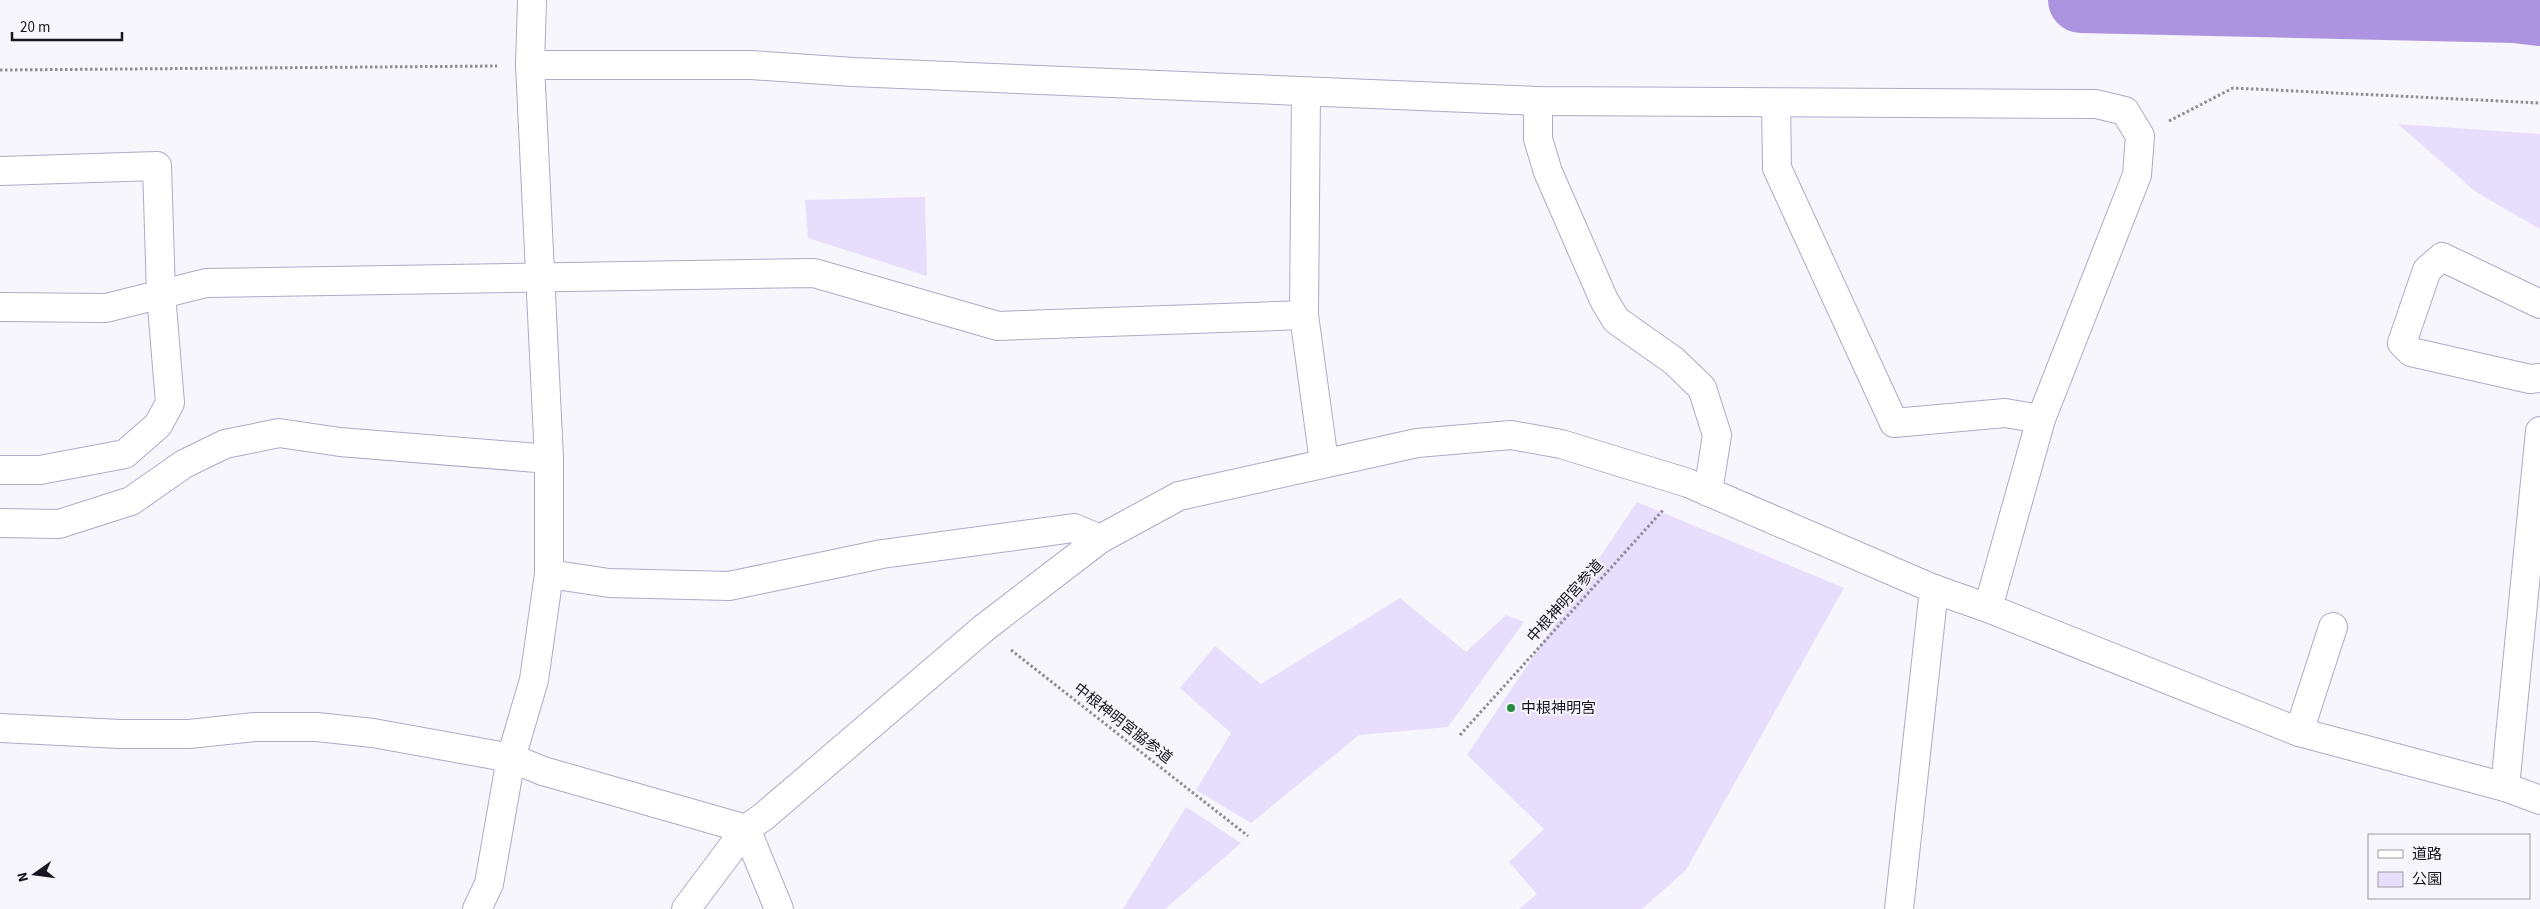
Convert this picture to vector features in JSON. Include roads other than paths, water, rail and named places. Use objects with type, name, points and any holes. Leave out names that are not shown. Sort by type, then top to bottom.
[{"type":"street","points":[[477,909],[489,884],[511,758],[534,680],[549,574],[549,459],[531,58],[532,0]]},
{"type":"street","points":[[531,58],[751,65],[863,72],[1538,101],[2096,104],[2125,111],[2140,136],[2137,175],[2041,419],[1988,608]]},
{"type":"street","points":[[1306,92],[1304,315],[1324,462]]},
{"type":"street","points":[[1538,101],[1538,139],[1548,172],[1604,300],[1616,320],[1674,361],[1702,388],[1717,435],[1698,487]]},
{"type":"street","points":[[1776,103],[1777,168],[1894,423],[2004,413],[2041,419]]},
{"type":"street","points":[[0,171],[157,166],[161,294],[170,403],[158,425],[125,454],[40,470],[0,470]]},
{"type":"street","points":[[2540,304],[2442,257],[2427,270],[2402,343],[2411,352],[2530,379],[2540,378]]},
{"type":"street","points":[[0,307],[106,308],[206,283],[541,279],[814,273],[998,326],[1304,315]]},
{"type":"street","points":[[2505,787],[2540,431]]},
{"type":"street","points":[[0,523],[59,524],[131,501],[184,464],[225,444],[279,433],[340,442],[549,459]]},
{"type":"street","points":[[686,909],[746,829],[763,817],[984,628],[1100,539],[1179,496],[1324,462],[1416,443],[1511,436],[1561,444],[1698,487],[1934,589],[1988,608],[2299,732],[2505,787],[2540,800]]},
{"type":"street","points":[[549,574],[609,583],[729,586],[882,554],[1074,528],[1100,539]]},
{"type":"street","points":[[1898,909],[1934,589]]},
{"type":"street","points":[[2299,732],[2333,627]]},
{"type":"street","points":[[0,728],[189,734],[255,727],[317,727],[373,733],[511,758],[543,771],[746,829]]},
{"type":"street","points":[[746,829],[779,909]]},
{"type":"waterway","points":[[2081,0],[2515,10],[2540,13]]},
{"type":"waterway","points":[[2513,0],[2515,10]]},
{"type":"place","name":"中根神明宮","points":[[1511,708]]}]
